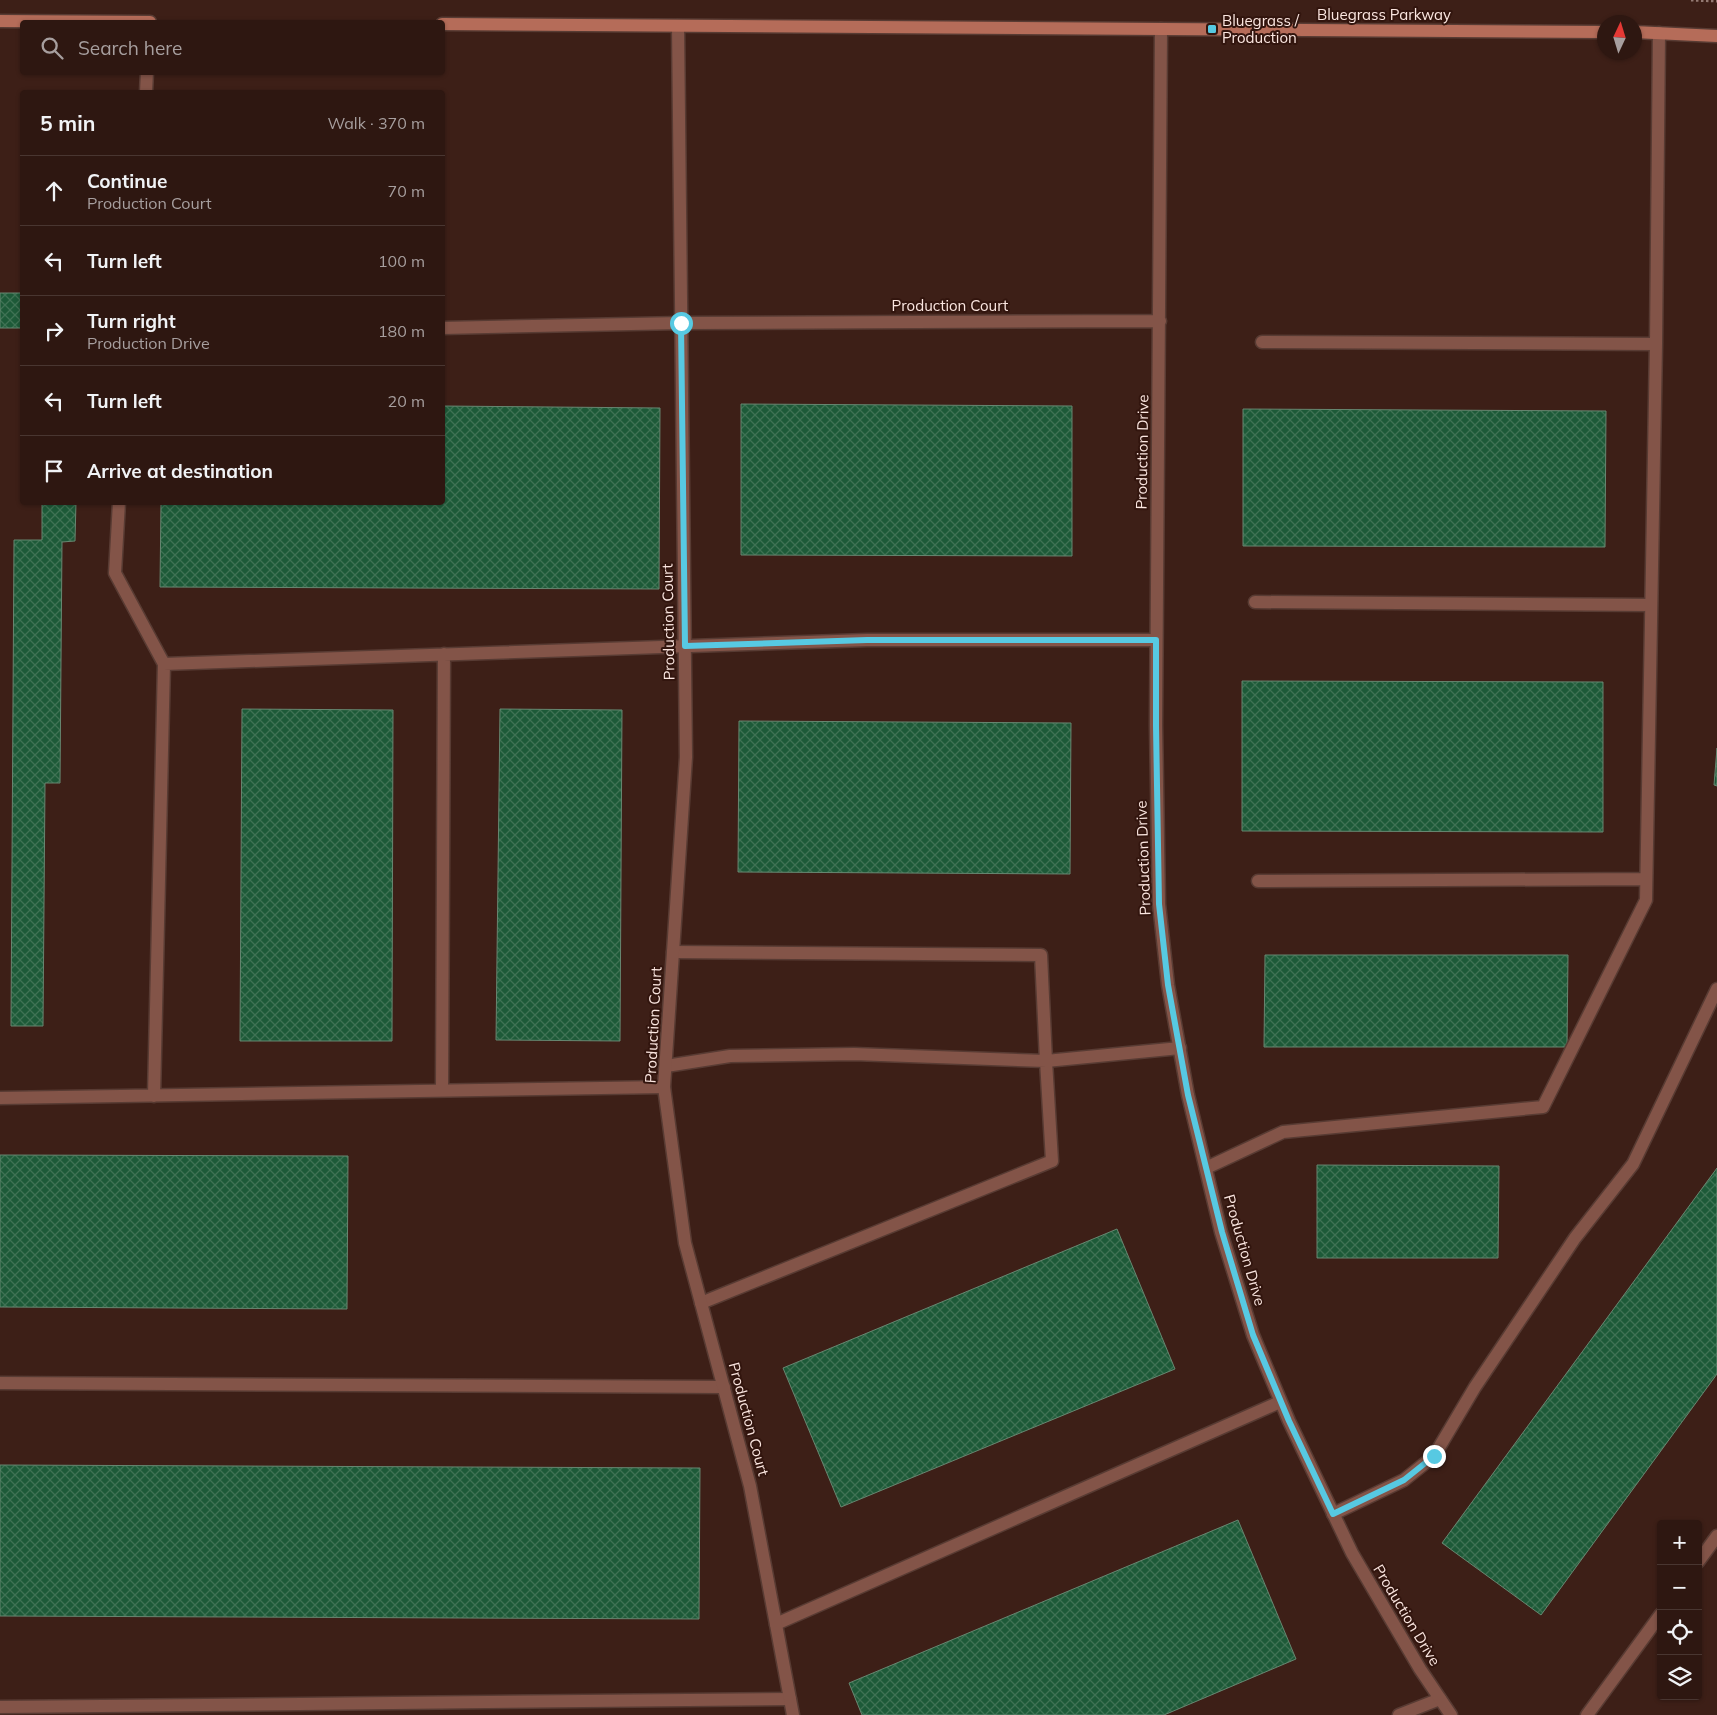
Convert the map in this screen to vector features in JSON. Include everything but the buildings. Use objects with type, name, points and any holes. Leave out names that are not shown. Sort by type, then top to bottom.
[{"type":"street","points":[[0,21],[20,21]]},
{"type":"street","name":"Bluegrass Parkway","points":[[445,24],[1597,32]]},
{"type":"street","name":"Production Court","points":[[678,26],[686,756],[664,1087],[685,1243],[750,1486],[793,1715]]},
{"type":"street","name":"Production Drive","points":[[1161,29],[1156,726],[1159,904],[1168,985],[1188,1095],[1222,1232],[1249,1322],[1280,1402],[1352,1553],[1420,1669],[1451,1715]]},
{"type":"street","points":[[1642,32],[1717,36]]},
{"type":"street","points":[[1206,1168],[1283,1132],[1543,1108],[1646,900],[1656,344],[1659,33]]},
{"type":"street","points":[[146,90],[147,75]]},
{"type":"street","name":"Production Court","points":[[681,323],[1160,321]]},
{"type":"street","points":[[445,328],[681,323]]},
{"type":"street","points":[[1262,342],[1656,344]]},
{"type":"street","points":[[119,505],[115,573],[164,664],[154,1096]]},
{"type":"street","points":[[1255,602],[1650,605]]},
{"type":"street","points":[[164,664],[867,640],[1156,640]]},
{"type":"street","points":[[442,1090],[444,654]]},
{"type":"street","points":[[1258,881],[1646,879]]},
{"type":"street","points":[[673,952],[1041,955],[1052,1161],[701,1303]]},
{"type":"street","points":[[1333,1514],[1404,1480],[1434,1456],[1474,1387],[1575,1238],[1633,1164],[1717,989]]},
{"type":"street","points":[[666,1066],[730,1056],[816,1054],[1046,1061],[1180,1048]]},
{"type":"street","points":[[0,1098],[664,1087]]},
{"type":"street","points":[[0,1383],[724,1387]]},
{"type":"street","points":[[776,1624],[1280,1402]]},
{"type":"street","points":[[1702,1557],[1717,1536]]},
{"type":"street","points":[[1587,1715],[1657,1619]]},
{"type":"street","points":[[0,1707],[790,1699]]},
{"type":"street","points":[[1399,1715],[1440,1699]]},
{"type":"path","points":[[1691,0],[1717,1]]},
{"type":"place","name":"Bluegrass / Production","points":[[1212,29]]},
{"type":"route","points":[[681,323],[685,646],[867,640],[1156,640],[1159,904],[1168,985],[1188,1095],[1222,1232],[1253,1335],[1289,1421],[1333,1514],[1404,1480],[1434,1456]]}]
